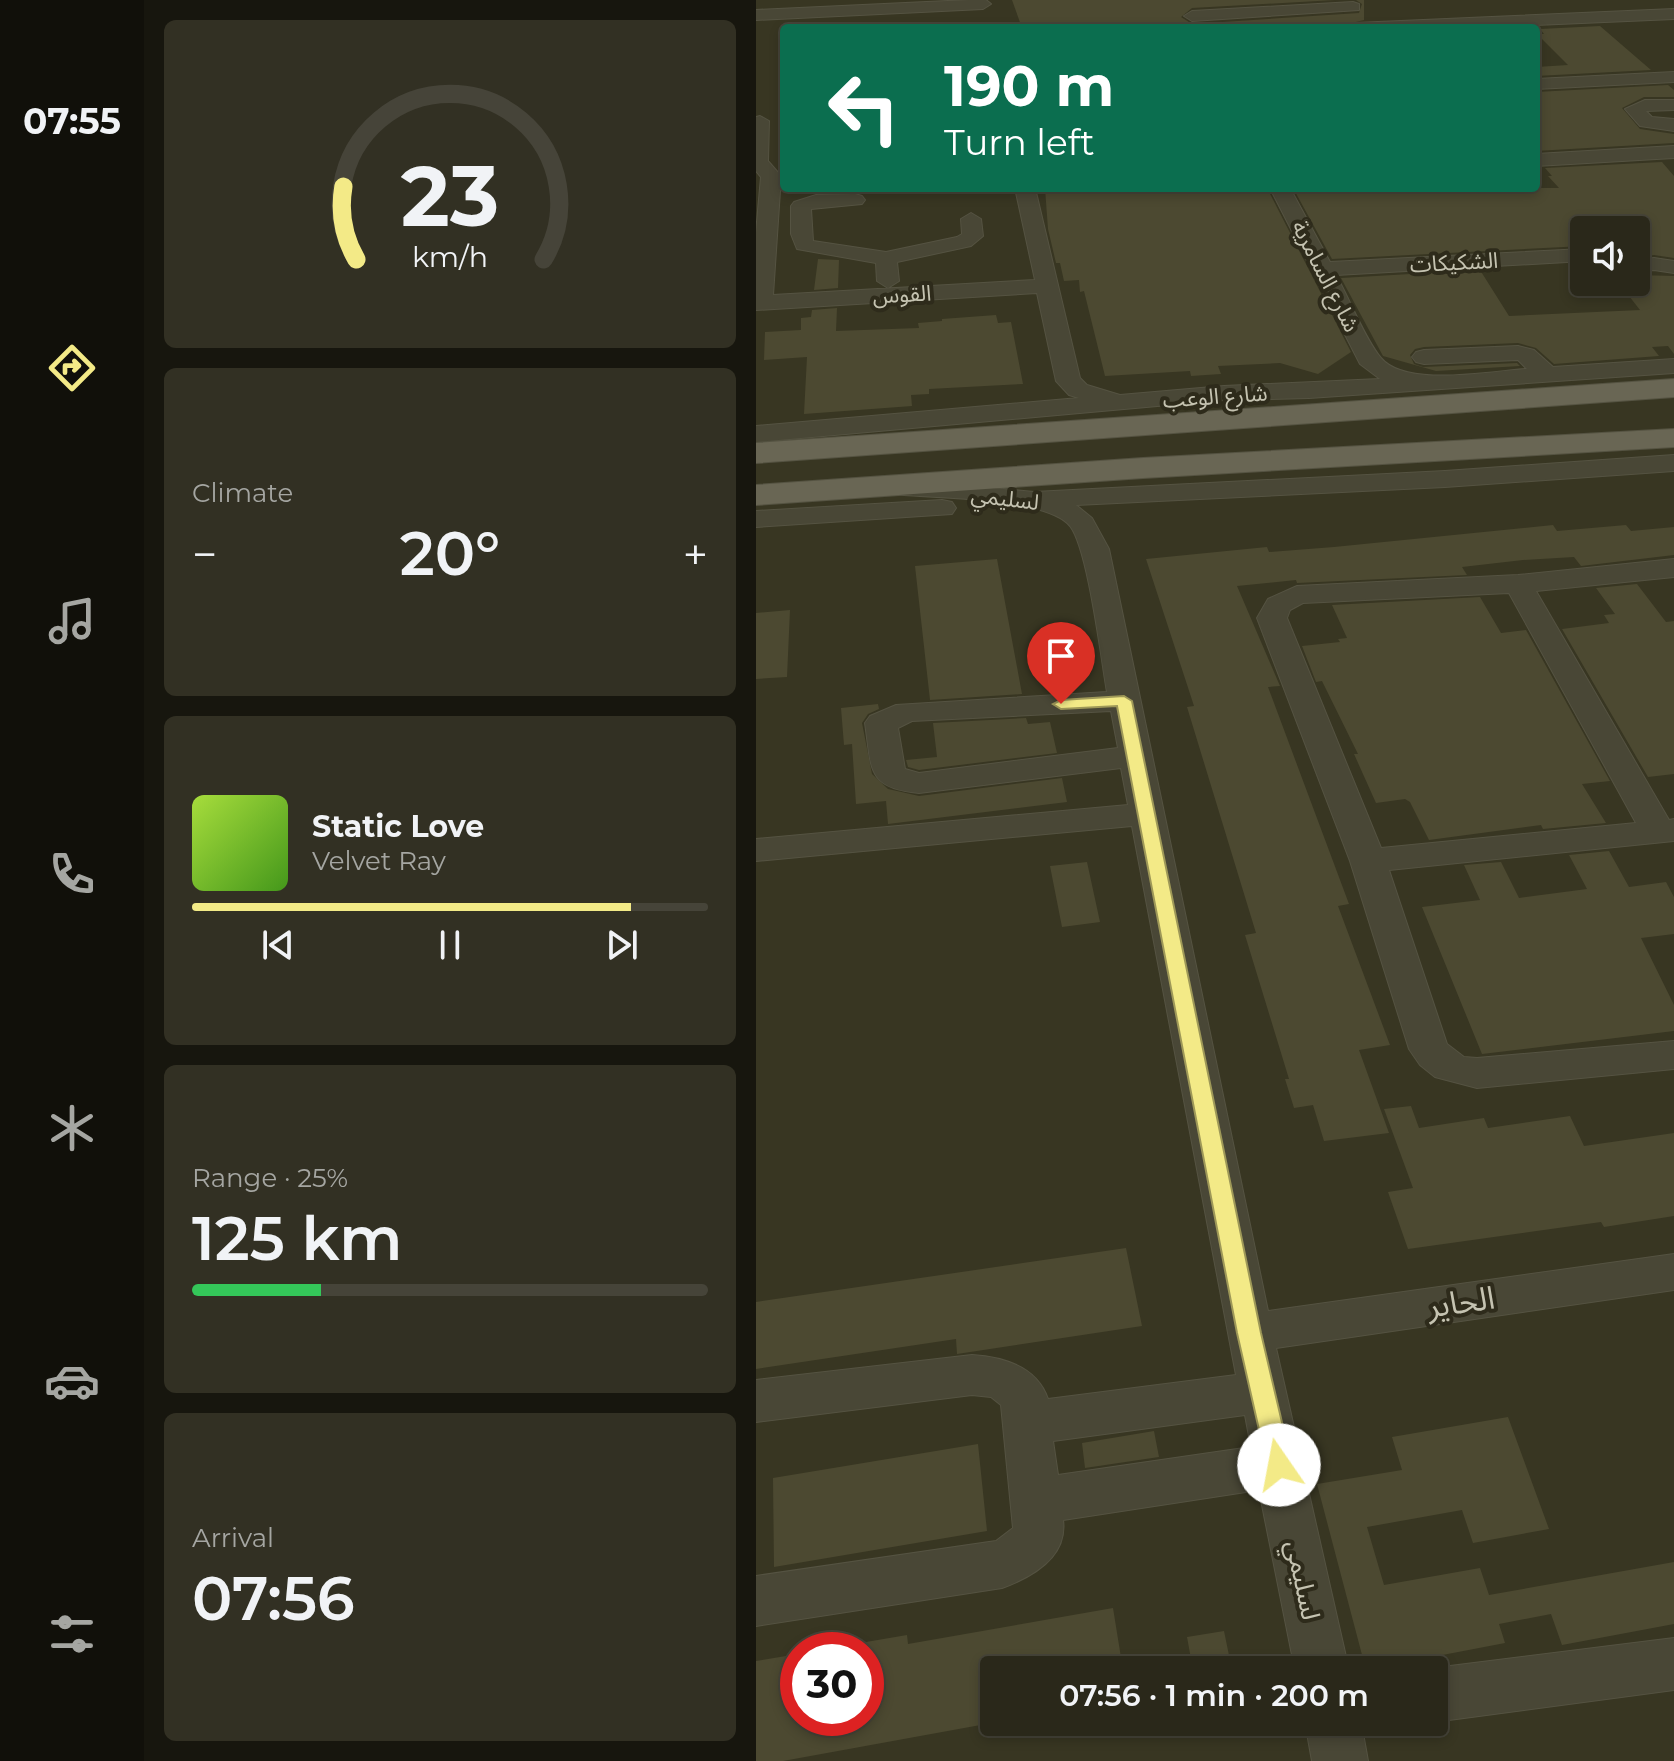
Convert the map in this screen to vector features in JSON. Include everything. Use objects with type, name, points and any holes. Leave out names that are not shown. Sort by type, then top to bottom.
[{"type":"main road","name":"شارع الوعب","points":[[756,453],[1674,388]]},
{"type":"main road","points":[[1142,401],[1398,407]]},
{"type":"main road","points":[[950,440],[1021,411]]},
{"type":"main road","points":[[1316,460],[1375,443],[1438,432],[1674,414]]},
{"type":"main road","points":[[756,434],[797,431]]},
{"type":"main road","points":[[756,495],[1143,468],[1674,438]]},
{"type":"street","points":[[1184,0],[1196,22],[1353,7]]},
{"type":"street","points":[[1636,0],[1654,15]]},
{"type":"street","points":[[756,15],[788,6],[870,15]]},
{"type":"street","points":[[803,24],[984,6]]},
{"type":"street","points":[[1392,24],[1387,17],[1439,13]]},
{"type":"street","points":[[1440,24],[1674,14]]},
{"type":"street","points":[[1540,84],[1674,77]]},
{"type":"street","points":[[1674,105],[1645,105],[1634,109],[1646,122],[1674,125]]},
{"type":"street","points":[[759,303],[763,206],[771,176],[758,162],[758,122],[780,120]]},
{"type":"street","points":[[1540,160],[1674,152]]},
{"type":"street","points":[[1026,192],[1068,381],[1078,390],[1095,397],[1142,401]]},
{"type":"street","name":"شارع السامرية","points":[[1282,192],[1372,364],[1396,378],[1425,383]]},
{"type":"street","points":[[855,200],[816,201],[801,206],[804,245],[886,258],[964,242],[973,236],[971,219]]},
{"type":"street","points":[[1650,251],[1674,250]]},
{"type":"street","name":"الشكيكات","points":[[1324,269],[1570,256]]},
{"type":"street","points":[[886,258],[888,295]]},
{"type":"street","points":[[1650,264],[1674,267]]},
{"type":"street","name":"القوس","points":[[759,303],[1047,286]]},
{"type":"street","points":[[1424,357],[1518,353],[1526,355],[1547,375]]},
{"type":"street","name":"شارع السامرية","points":[[1357,387],[1371,372],[1372,364]]},
{"type":"street","name":"شارع الوعب","points":[[797,431],[1224,393],[1674,366]]},
{"type":"street","points":[[1021,411],[1054,398],[1064,390],[1068,381]]},
{"type":"street","points":[[756,519],[946,508],[1026,499],[1668,466]]},
{"type":"street","name":"لسليمي","points":[[892,486],[1026,499],[1056,506],[1074,515],[1095,549],[1249,1333],[1319,1656]]},
{"type":"street","points":[[1095,549],[1107,519],[1137,493]]},
{"type":"street","points":[[1674,568],[1518,584],[1297,595],[1285,599],[1274,610],[1272,618],[1368,861],[1429,1049],[1451,1069],[1477,1073],[1674,1055]]},
{"type":"street","points":[[1368,861],[1666,831],[1518,584]]},
{"type":"street","points":[[1124,701],[907,712],[891,716],[881,723],[882,736],[889,773],[900,781],[919,783],[1134,757]]},
{"type":"street","points":[[756,850],[1145,814]]},
{"type":"street","name":"الحاير","points":[[1249,1333],[1674,1272]]},
{"type":"street","points":[[756,1401],[972,1375],[995,1376],[1013,1384],[1024,1397],[1039,1531],[1034,1543],[1020,1556],[1002,1564],[756,1601]]},
{"type":"street","points":[[1027,1423],[1264,1392]]},
{"type":"street","points":[[1035,1501],[1279,1465]]},
{"type":"street","points":[[1448,1693],[1674,1664]]},
{"type":"street","points":[[1336,1736],[1340,1761]]},
{"type":"building","points":[[1012,0],[1335,0],[1192,8],[1181,17],[1192,24],[1021,24]]},
{"type":"building","points":[[1356,0],[1364,0],[1364,20],[1348,24],[1192,24],[1359,13],[1362,4]]},
{"type":"building","points":[[1600,26],[1651,70],[1540,76],[1540,67],[1568,65],[1540,37],[1544,34],[1540,29]]},
{"type":"building","points":[[1668,85],[1674,90],[1674,97],[1644,97],[1622,108],[1640,129],[1674,134],[1674,143],[1540,151],[1540,92]]},
{"type":"building","points":[[1662,162],[1674,176],[1674,258],[1650,255],[1650,216],[1570,216],[1570,247],[1332,259],[1295,192],[1540,192],[1540,188],[1559,188],[1548,176],[1552,176],[1545,168]]},
{"type":"building","points":[[1045,192],[1269,192],[1351,352],[1318,374],[1280,363],[1218,366],[1221,374],[1191,376],[1190,371],[1105,376],[1084,291],[1080,292],[1079,280],[1064,281],[1048,229]]},
{"type":"building","points":[[818,259],[839,260],[838,288],[814,290]]},
{"type":"building","points":[[1480,270],[1509,316],[1640,310],[1629,296],[1650,296],[1650,275],[1674,276],[1674,354],[1668,346],[1652,347],[1659,356],[1554,364],[1536,348],[1518,343],[1424,347],[1415,349],[1410,355],[1414,364],[1423,367],[1517,363],[1520,366],[1436,371],[1383,356],[1341,278]]},
{"type":"building","points":[[837,308],[836,331],[919,328],[918,323],[996,315],[998,323],[1011,322],[1023,384],[929,389],[929,394],[911,395],[912,406],[804,414],[807,357],[764,360],[765,332],[801,330],[801,318],[811,317],[812,310]]},
{"type":"building","points":[[1553,525],[1557,531],[1626,525],[1631,531],[1674,527],[1674,555],[1581,566],[1574,557],[1523,560],[1462,567],[1467,575],[1297,583],[1296,580],[1237,586],[1280,686],[1268,687],[1349,904],[1338,906],[1390,1045],[1359,1050],[1389,1133],[1324,1141],[1313,1105],[1294,1108],[1285,1079],[1289,1079],[1245,935],[1256,933],[1187,707],[1194,706],[1146,559],[1267,547],[1269,552],[1334,547]]},
{"type":"building","points":[[997,559],[1022,694],[930,700],[915,566]]},
{"type":"building","points":[[1637,584],[1666,622],[1674,621],[1674,774],[1648,777],[1562,629],[1609,623],[1604,615],[1615,614],[1596,588]]},
{"type":"building","points":[[1480,597],[1501,633],[1526,630],[1610,781],[1582,784],[1606,823],[1543,829],[1541,825],[1429,840],[1410,802],[1405,799],[1376,803],[1354,754],[1358,754],[1322,681],[1316,682],[1302,646],[1340,642],[1338,639],[1347,638],[1332,605]]},
{"type":"building","points":[[790,610],[787,677],[756,679],[756,613]]},
{"type":"building","points":[[878,704],[879,709],[868,714],[862,723],[872,774],[888,789],[919,796],[1062,778],[1067,802],[888,824],[886,801],[856,804],[852,744],[844,745],[841,708]]},
{"type":"building","points":[[1026,718],[1028,724],[1050,722],[1057,753],[919,770],[908,767],[906,760],[937,757],[933,723]]},
{"type":"building","points":[[1609,851],[1629,887],[1666,882],[1674,897],[1674,934],[1641,938],[1674,1005],[1674,1031],[1482,1054],[1422,907],[1480,900],[1464,865],[1501,862],[1519,898],[1587,889],[1569,855]]},
{"type":"building","points":[[1087,862],[1100,922],[1062,927],[1050,866]]},
{"type":"building","points":[[1411,1106],[1419,1128],[1484,1118],[1488,1128],[1570,1116],[1584,1146],[1674,1133],[1674,1216],[1604,1227],[1601,1222],[1408,1249],[1388,1192],[1413,1188],[1384,1109]]},
{"type":"building","points":[[1126,1248],[1142,1326],[957,1354],[956,1339],[756,1369],[756,1302]]},
{"type":"building","points":[[1508,1417],[1549,1529],[1473,1543],[1462,1510],[1367,1527],[1384,1585],[1480,1568],[1489,1595],[1674,1562],[1674,1624],[1562,1645],[1551,1614],[1499,1624],[1505,1643],[1437,1656],[1362,1656],[1317,1484],[1402,1470],[1392,1437]]},
{"type":"building","points":[[1154,1431],[1159,1457],[1085,1468],[1082,1443]]},
{"type":"building","points":[[978,1444],[987,1531],[774,1567],[773,1478]]},
{"type":"building","points":[[1113,1608],[1121,1656],[980,1656],[980,1725],[783,1761],[756,1761],[756,1661],[780,1657],[780,1736],[884,1736],[884,1639],[907,1635],[908,1644]]},
{"type":"building","points":[[1224,1631],[1229,1656],[1190,1656],[1187,1637]]},
{"type":"route","points":[[1061,704],[1124,701],[1249,1333],[1279,1465]]}]
